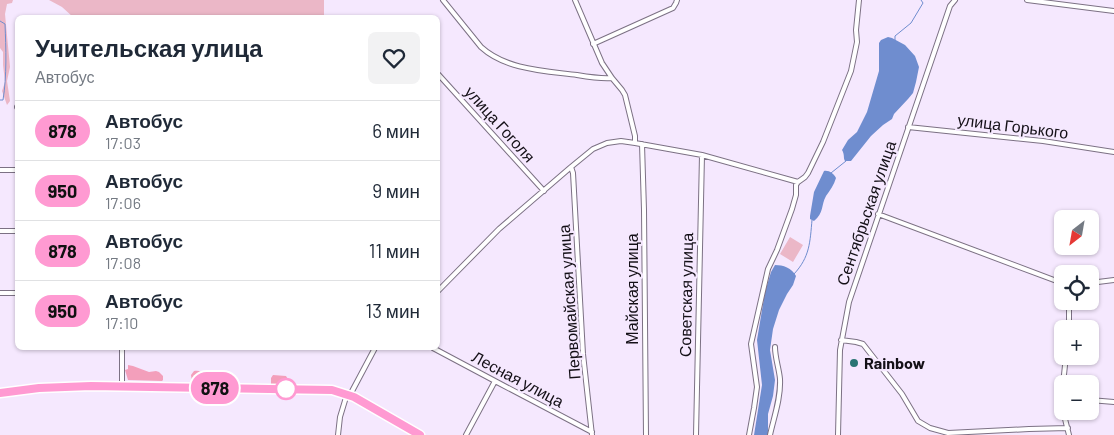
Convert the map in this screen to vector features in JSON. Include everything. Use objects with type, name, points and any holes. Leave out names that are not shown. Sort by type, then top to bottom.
[{"type":"street","points":[[443,0],[486,52],[514,65],[549,72],[612,78]]},
{"type":"street","points":[[575,0],[602,63],[625,94],[635,142]]},
{"type":"street","points":[[594,44],[673,8],[677,0]]},
{"type":"street","points":[[749,435],[757,386],[751,344],[768,269],[792,209],[796,185],[808,173],[851,71],[857,42],[856,30],[859,0]]},
{"type":"street","name":"Сентябрьская улица","points":[[838,435],[841,340],[849,302],[950,6],[955,0]]},
{"type":"street","points":[[1027,0],[1114,11]]},
{"type":"street","name":"улица Гоголя","points":[[440,76],[544,191]]},
{"type":"street","name":"улица Горького","points":[[908,127],[1024,139],[1114,152]]},
{"type":"street","points":[[440,287],[499,229],[593,149],[607,143],[635,142],[702,155],[798,182]]},
{"type":"street","name":"Майская улица","points":[[642,144],[646,435]]},
{"type":"street","name":"Советская улица","points":[[696,435],[702,155]]},
{"type":"street","name":"Первомайская улица","points":[[571,167],[573,173],[583,354],[592,433]]},
{"type":"street","points":[[0,170],[15,170]]},
{"type":"street","points":[[878,214],[1054,280]]},
{"type":"street","points":[[0,231],[15,231]]},
{"type":"street","points":[[1099,282],[1114,280]]},
{"type":"street","points":[[0,293],[15,293]]},
{"type":"street","points":[[841,340],[863,344],[902,394],[918,421],[930,428],[948,433],[1068,428]]},
{"type":"street","points":[[770,435],[780,386],[780,374],[775,347]]},
{"type":"street","points":[[122,350],[122,386]]},
{"type":"street","points":[[338,435],[340,417],[349,395],[375,350]]},
{"type":"street","name":"Лесная улица","points":[[438,350],[592,433]]},
{"type":"street","points":[[466,435],[495,382]]},
{"type":"street","points":[[0,393],[48,387],[122,386],[337,391],[349,395],[419,435]]},
{"type":"street","points":[[1099,401],[1114,402]]},
{"type":"street","points":[[1066,420],[1069,435]]},
{"type":"shaded area","points":[[0,0],[13,0],[12,3],[7,4],[5,14],[10,67],[7,81],[10,101],[7,105],[2,91],[5,82],[3,52],[0,48]]},
{"type":"shaded area","points":[[49,0],[324,0],[324,15],[71,15],[62,7]]},
{"type":"shaded area","points":[[790,237],[803,245],[793,262],[780,254]]},
{"type":"shaded area","points":[[128,365],[149,372],[159,372],[163,376],[163,380],[128,380],[125,370],[128,369]]},
{"type":"shaded area","points":[[194,371],[216,375],[218,382],[192,382],[191,375]]},
{"type":"shaded area","points":[[273,375],[286,376],[289,386],[271,384]]},
{"type":"water","points":[[888,37],[905,45],[915,56],[919,67],[913,93],[894,114],[892,119],[871,136],[851,161],[845,161],[842,150],[848,140],[857,132],[867,112],[879,71],[879,43]]},
{"type":"water","points":[[824,171],[828,171],[836,178],[824,199],[819,215],[814,221],[810,219],[810,216],[814,192]]},
{"type":"water","points":[[775,265],[787,268],[796,276],[779,310],[773,329],[770,350],[775,380],[768,414],[768,435],[754,435],[762,385],[757,340],[765,292]]},
{"type":"waterway","points":[[895,41],[895,36],[911,23],[923,3],[921,0]]},
{"type":"waterway","points":[[0,21],[5,24],[6,62],[3,100],[0,100]]},
{"type":"waterway","points":[[831,173],[846,161]]},
{"type":"waterway","points":[[794,274],[806,255],[810,242],[812,220]]},
{"type":"bus line","name":"878","points":[[0,393],[64,386],[332,390],[354,397],[420,435]]},
{"type":"place","name":"Rainbow","points":[[854,363]]}]
